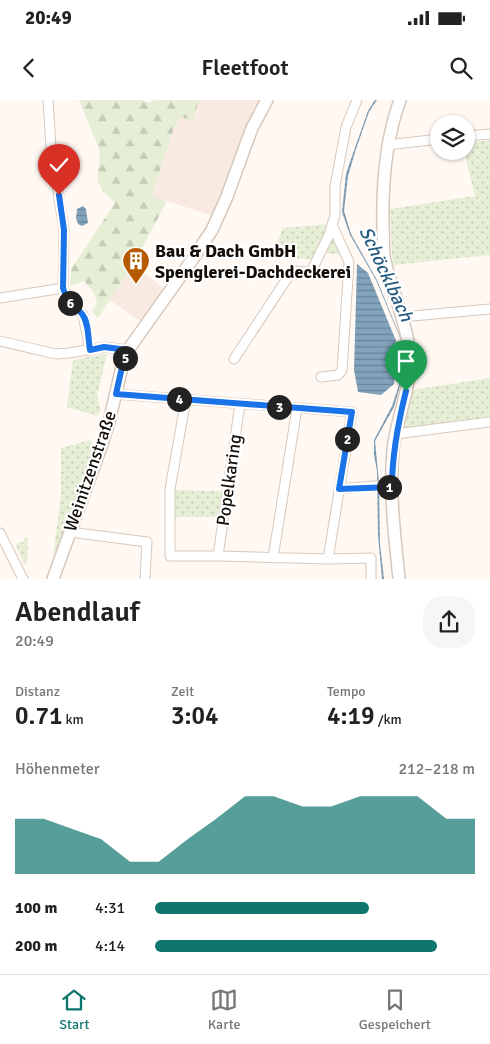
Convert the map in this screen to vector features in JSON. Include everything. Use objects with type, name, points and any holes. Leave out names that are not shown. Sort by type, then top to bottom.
[{"type":"main road","name":"Weinitzenstraße","points":[[53,579],[101,447],[128,350],[212,230],[252,128],[267,100]]},
{"type":"main road","points":[[399,100],[387,145],[384,167],[383,214],[384,258],[408,342],[410,368],[395,434],[388,487],[400,579]]},
{"type":"street","points":[[48,100],[51,147],[64,230],[63,288],[69,302],[83,315],[90,350]]},
{"type":"street","points":[[234,359],[292,270],[311,272],[320,256],[335,215],[335,186],[346,127],[357,100]]},
{"type":"street","points":[[475,135],[490,134]]},
{"type":"street","points":[[387,145],[430,140]]},
{"type":"street","points":[[321,377],[338,375],[342,370],[343,362],[349,262],[332,225]]},
{"type":"street","points":[[0,298],[63,288]]},
{"type":"street","points":[[401,316],[490,309]]},
{"type":"street","points":[[0,341],[56,354],[104,347],[128,350]]},
{"type":"street","points":[[116,394],[352,412],[328,559]]},
{"type":"street","points":[[186,400],[170,488],[170,556],[371,558],[371,579]]},
{"type":"street","name":"Popelkaring","points":[[218,556],[240,404]]},
{"type":"street","points":[[274,558],[296,408]]},
{"type":"street","points":[[395,434],[490,422]]},
{"type":"street","points":[[339,489],[372,486],[388,487]]},
{"type":"street","points":[[70,532],[148,542],[145,579]]},
{"type":"street","points":[[0,533],[23,579]]},
{"type":"shaded area","points":[[199,100],[260,100],[213,216],[152,196],[174,128],[181,117],[193,120]]},
{"type":"shaded area","points":[[133,265],[165,289],[143,323],[110,300]]},
{"type":"green space","points":[[79,100],[142,100],[148,103],[155,100],[199,100],[193,121],[181,117],[174,128],[152,196],[167,201],[133,265],[98,318],[92,311],[97,303],[94,293],[84,281],[70,286],[71,269],[115,203],[103,191],[97,181],[100,151]]},
{"type":"green space","points":[[490,140],[490,255],[394,265],[390,209],[475,196],[466,160],[475,160],[475,142]]},
{"type":"green space","points":[[330,224],[315,260],[272,256],[283,228]]},
{"type":"green space","points":[[331,238],[335,239],[343,255],[326,253]]},
{"type":"green space","points":[[107,354],[97,396],[101,410],[97,416],[67,407],[73,360]]},
{"type":"green space","points":[[490,378],[490,416],[402,429],[412,390]]},
{"type":"green space","points":[[90,440],[94,449],[60,544],[53,556],[61,495],[61,448]]},
{"type":"green space","points":[[175,490],[222,491],[219,517],[173,517]]},
{"type":"green space","points":[[24,538],[28,538],[27,562],[24,564],[16,545],[17,543],[24,542]]},
{"type":"water","name":"Schöcklbach","points":[[375,100],[377,100],[369,112],[348,176],[344,211],[351,234],[377,280],[402,341],[404,356],[402,379],[394,407],[375,441],[379,483],[380,544],[384,579],[382,579],[378,535],[377,471],[374,440],[392,406],[401,379],[403,355],[401,340],[376,280],[350,235],[342,212],[346,174],[368,111]]},
{"type":"water","points":[[83,206],[86,209],[88,223],[82,226],[78,224],[76,218],[77,209]]},
{"type":"water","points":[[357,264],[368,273],[399,348],[394,384],[381,395],[358,392],[354,370]]},
{"type":"place","name":"Bau & Dach GmbH Spenglerei-Dachdeckerei","points":[[136,285]]},
{"type":"route","points":[[59,195],[64,230],[63,288],[66,297],[72,306],[83,315],[86,322],[90,350],[104,347],[128,350],[116,394],[352,412],[339,489],[372,486],[392,487],[395,434],[406,391]]}]
